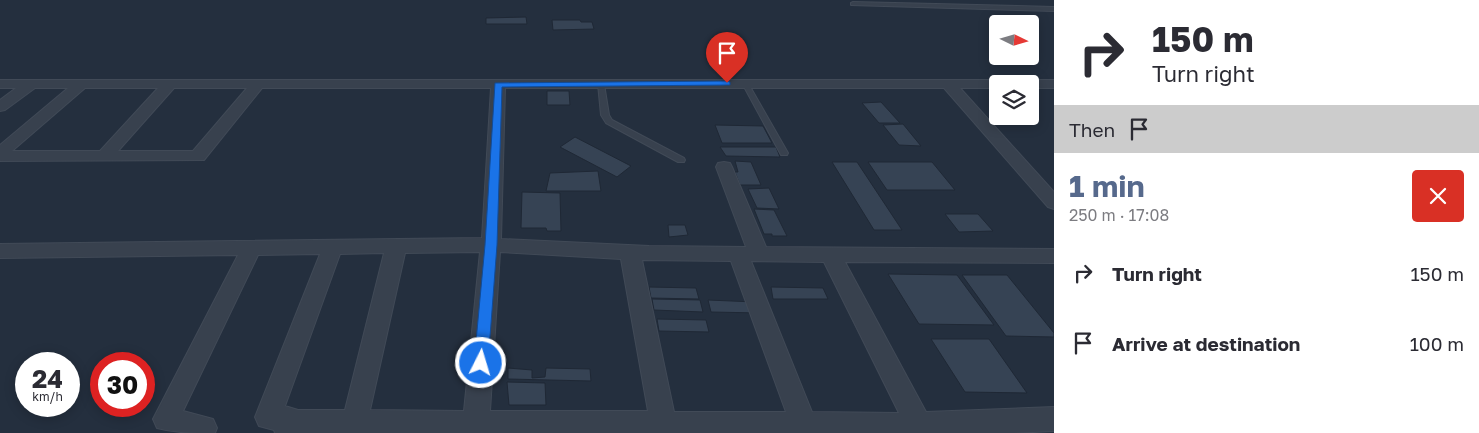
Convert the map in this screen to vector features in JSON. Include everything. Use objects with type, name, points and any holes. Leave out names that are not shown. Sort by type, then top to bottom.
[{"type":"street","points":[[0,84],[989,84]]},
{"type":"street","points":[[0,154],[198,156],[258,84]]},
{"type":"street","points":[[1039,84],[1054,84]]},
{"type":"street","points":[[0,107],[30,85]]},
{"type":"street","points":[[0,154],[80,85]]},
{"type":"street","points":[[105,156],[169,85]]},
{"type":"street","points":[[476,428],[491,245],[498,85]]},
{"type":"street","points":[[949,85],[1054,203]]},
{"type":"street","points":[[724,167],[749,253],[805,429]]},
{"type":"street","points":[[0,251],[491,245],[630,252],[1054,256]]},
{"type":"street","points":[[354,428],[396,247]]},
{"type":"street","points":[[332,248],[268,417],[290,419],[288,428],[921,429],[1054,419]]},
{"type":"street","points":[[201,433],[204,428],[166,419],[251,249]]},
{"type":"street","points":[[630,252],[664,428]]},
{"type":"street","points":[[830,254],[921,429]]},
{"type":"lane","points":[[853,4],[1054,9]]},
{"type":"lane","points":[[745,83],[784,153]]},
{"type":"lane","points":[[602,84],[605,114],[609,121],[681,160]]},
{"type":"building","points":[[526,17],[527,24],[486,24],[486,18]]},
{"type":"building","points":[[552,20],[592,22],[594,29],[553,30]]},
{"type":"building","points":[[547,91],[569,91],[570,105],[547,105]]},
{"type":"building","points":[[881,102],[900,123],[879,123],[862,103]]},
{"type":"building","points":[[903,124],[921,146],[899,145],[883,125]]},
{"type":"building","points":[[715,125],[763,126],[772,143],[722,143]]},
{"type":"building","points":[[575,137],[631,166],[617,177],[560,147]]},
{"type":"building","points":[[720,147],[776,147],[780,157],[726,156]]},
{"type":"building","points":[[735,161],[751,162],[761,185],[740,185],[735,172],[738,172]]},
{"type":"building","points":[[832,162],[857,162],[902,230],[874,230]]},
{"type":"building","points":[[868,162],[932,162],[955,190],[887,190]]},
{"type":"building","points":[[598,171],[601,191],[546,191],[550,173]]},
{"type":"building","points":[[769,188],[779,209],[757,208],[748,189]]},
{"type":"building","points":[[522,192],[560,193],[561,231],[547,231],[546,228],[521,228]]},
{"type":"building","points":[[754,209],[774,210],[787,236],[764,234]]},
{"type":"building","points":[[945,214],[978,214],[993,231],[959,232]]},
{"type":"building","points":[[668,225],[685,225],[688,235],[669,237]]},
{"type":"building","points":[[888,274],[957,275],[994,325],[919,324]]},
{"type":"building","points":[[962,275],[1007,275],[1054,333],[1054,337],[1006,336]]},
{"type":"building","points":[[649,287],[696,288],[699,299],[651,298]]},
{"type":"building","points":[[771,287],[823,288],[828,299],[773,299]]},
{"type":"building","points":[[652,299],[700,300],[703,312],[654,310]]},
{"type":"building","points":[[708,300],[755,302],[760,313],[711,312]]},
{"type":"building","points":[[657,319],[706,320],[709,332],[659,331]]},
{"type":"building","points":[[931,339],[989,339],[1027,393],[965,392]]},
{"type":"building","points":[[508,368],[532,370],[532,378],[545,377],[546,368],[590,369],[591,381],[508,379]]},
{"type":"building","points":[[507,382],[545,383],[546,405],[509,405]]},
{"type":"route","points":[[481,363],[491,245],[498,85],[727,83]]}]
